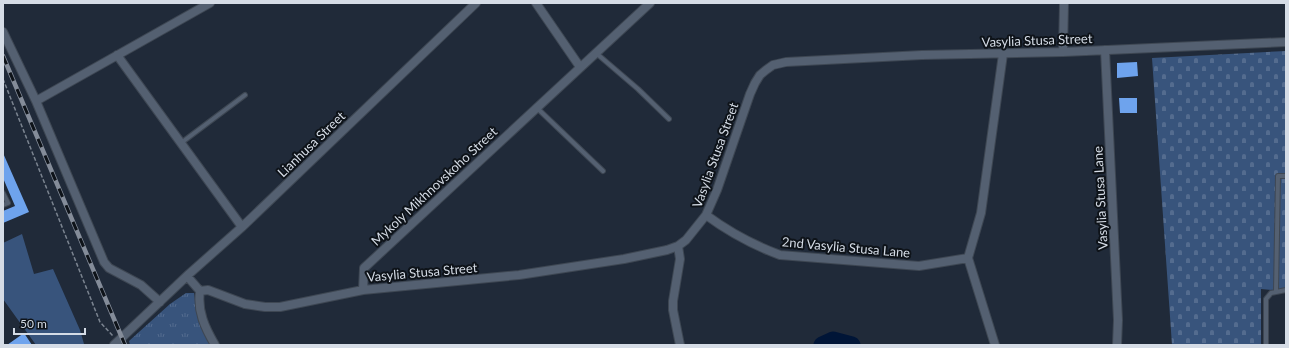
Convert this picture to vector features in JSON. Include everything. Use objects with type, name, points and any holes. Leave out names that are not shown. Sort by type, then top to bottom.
[{"type":"street","points":[[36,101],[210,3]]},
{"type":"street","name":"Lianhusa Street","points":[[116,343],[187,276],[242,227],[476,3]]},
{"type":"street","points":[[536,3],[580,67]]},
{"type":"street","name":"Mykoly Mikhnovskoho Street","points":[[363,290],[364,268],[650,3]]},
{"type":"street","points":[[1063,52],[1064,3]]},
{"type":"street","points":[[3,32],[36,101],[104,262],[109,268],[141,285],[160,302]]},
{"type":"street","name":"Vasylia Stusa Street","points":[[200,291],[208,290],[216,292],[245,304],[265,307],[280,307],[363,290],[519,275],[624,259],[667,250],[678,246],[696,229],[706,215],[717,190],[750,94],[760,75],[774,65],[786,62],[922,55],[1063,52],[1286,42]]},
{"type":"street","name":"Vasylia Stusa Lane","points":[[1105,50],[1118,312],[1117,345]]},
{"type":"street","points":[[995,345],[968,258],[982,213],[1002,54]]},
{"type":"street","points":[[117,55],[242,227]]},
{"type":"street","name":"2nd Vasylia Stusa Lane","points":[[706,215],[726,230],[780,255],[919,266],[968,258]]},
{"type":"street","points":[[678,246],[680,259],[673,301],[673,310],[680,345]]},
{"type":"street","points":[[187,276],[200,291],[200,310],[206,330],[215,345]]},
{"type":"lane","points":[[596,53],[638,89],[669,119]]},
{"type":"lane","points":[[181,143],[245,94]]},
{"type":"lane","points":[[537,108],[603,170]]},
{"type":"lane","points":[[1276,291],[1278,176],[1286,176]]},
{"type":"lane","points":[[3,193],[8,203],[3,205]]},
{"type":"lane","points":[[1266,345],[1266,299],[1271,292],[1286,290]]},
{"type":"path","points":[[3,79],[100,322],[116,343]]},
{"type":"green space","points":[[1286,51],[1286,291],[1261,289],[1261,345],[1172,345],[1152,58]]},
{"type":"green space","points":[[22,234],[34,274],[53,269],[80,330],[84,344],[36,345],[3,299],[3,243]]},
{"type":"green space","points":[[186,293],[194,293],[200,320],[210,345],[130,345],[129,341],[170,304]]},
{"type":"building","points":[[1137,62],[1138,76],[1117,78],[1117,63]]},
{"type":"building","points":[[1119,98],[1137,98],[1137,113],[1120,113]]},
{"type":"building","points":[[3,153],[29,212],[3,223],[3,211],[15,206],[3,178]]},
{"type":"building","points":[[24,333],[32,345],[7,345]]},
{"type":"waterway","points":[[822,345],[833,340],[852,345]]},
{"type":"railway","points":[[3,56],[125,345]]}]
